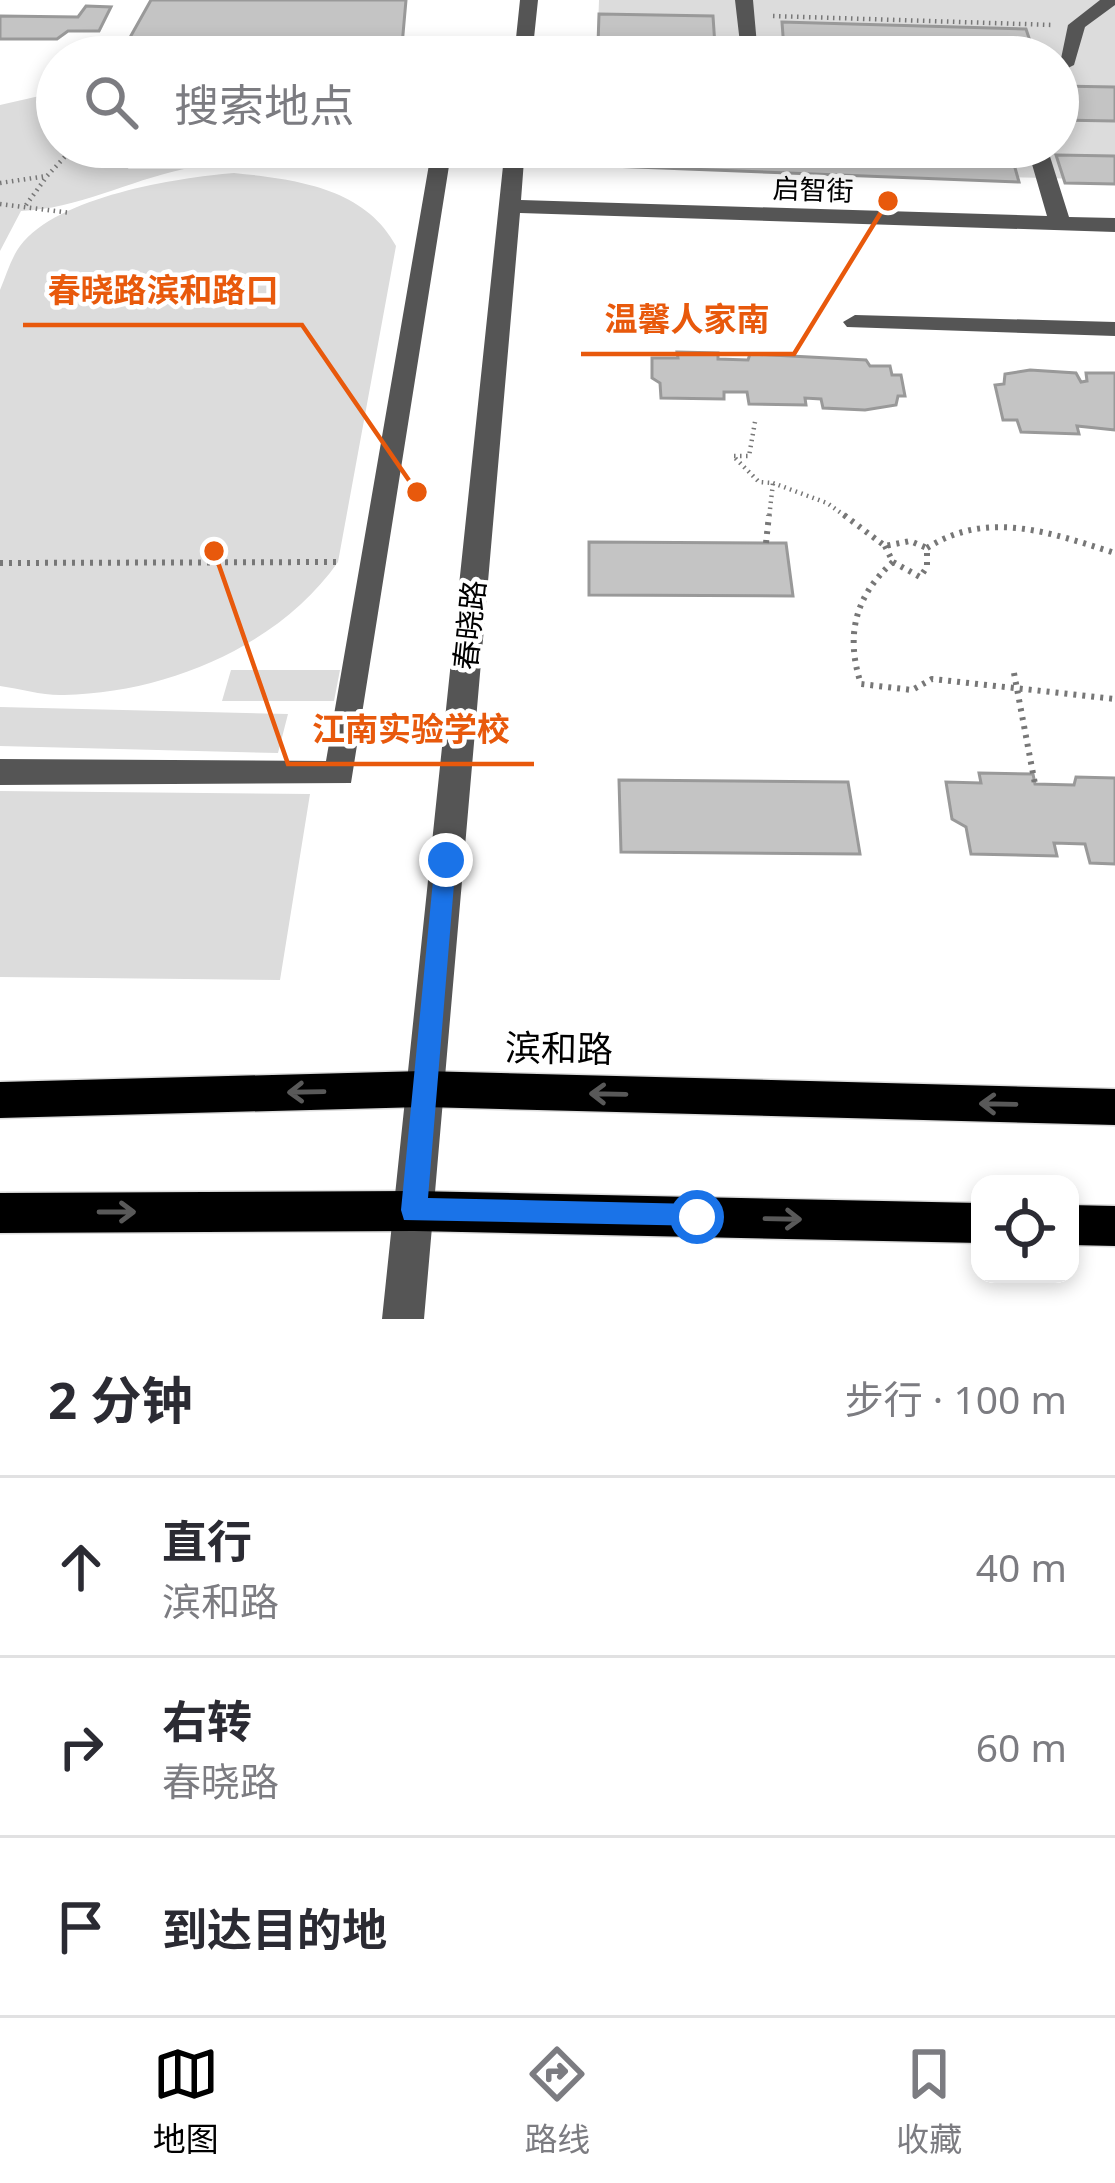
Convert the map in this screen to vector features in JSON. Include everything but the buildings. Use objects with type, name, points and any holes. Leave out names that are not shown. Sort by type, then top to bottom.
[{"type":"main road","name":"滨和路","points":[[0,1100],[423,1089],[1115,1107]]},
{"type":"main road","points":[[0,1213],[414,1210],[971,1223]]},
{"type":"main road","points":[[1079,1225],[1115,1226]]},
{"type":"street","points":[[526,36],[529,0]]},
{"type":"street","points":[[1074,36],[1077,26],[1111,0]]},
{"type":"street","points":[[0,772],[340,773],[439,168]]},
{"type":"street","name":"春晓路","points":[[403,1319],[513,168]]},
{"type":"street","points":[[1043,168],[1060,224]]},
{"type":"street","name":"启智街","points":[[510,206],[1115,226]]},
{"type":"street","points":[[855,322],[1115,329]]},
{"type":"path","points":[[745,8],[1077,26]]},
{"type":"path","points":[[26,205],[54,168]]},
{"type":"path","points":[[0,183],[47,176]]},
{"type":"path","points":[[0,204],[70,213]]},
{"type":"path","points":[[755,422],[749,456],[733,456],[759,482],[827,502],[885,546],[893,562],[920,578],[927,567],[927,548],[941,536],[1030,525],[1115,553]]},
{"type":"path","points":[[766,543],[772,483]]},
{"type":"path","points":[[885,546],[910,541],[927,548]]},
{"type":"path","points":[[0,563],[338,562]]},
{"type":"path","points":[[893,562],[876,575],[850,628],[850,658],[861,684],[912,690],[932,679],[1115,699]]},
{"type":"path","points":[[1014,673],[1035,784]]},
{"type":"shaded area","points":[[599,0],[1115,0],[1115,180],[667,168],[1079,168],[1079,36],[598,36]]},
{"type":"shaded area","points":[[36,97],[36,168],[184,169],[62,205],[21,211],[0,251],[0,105]]},
{"type":"shaded area","points":[[234,173],[303,183],[347,199],[383,226],[396,246],[338,562],[285,618],[218,659],[180,674],[142,685],[64,695],[0,686],[0,290],[11,262],[38,229],[89,202],[181,179]]},
{"type":"shaded area","points":[[231,670],[340,670],[334,701],[222,701]]},
{"type":"shaded area","points":[[0,707],[288,714],[278,753],[0,746]]},
{"type":"shaded area","points":[[0,791],[310,794],[280,980],[0,977]]},
{"type":"place","name":"温馨人家南","points":[[888,201]]},
{"type":"place","name":"春晓路滨和路口","points":[[417,492]]},
{"type":"place","name":"江南实验学校","points":[[214,551]]},
{"type":"route","points":[[446,860],[414,1210],[697,1217]]}]
